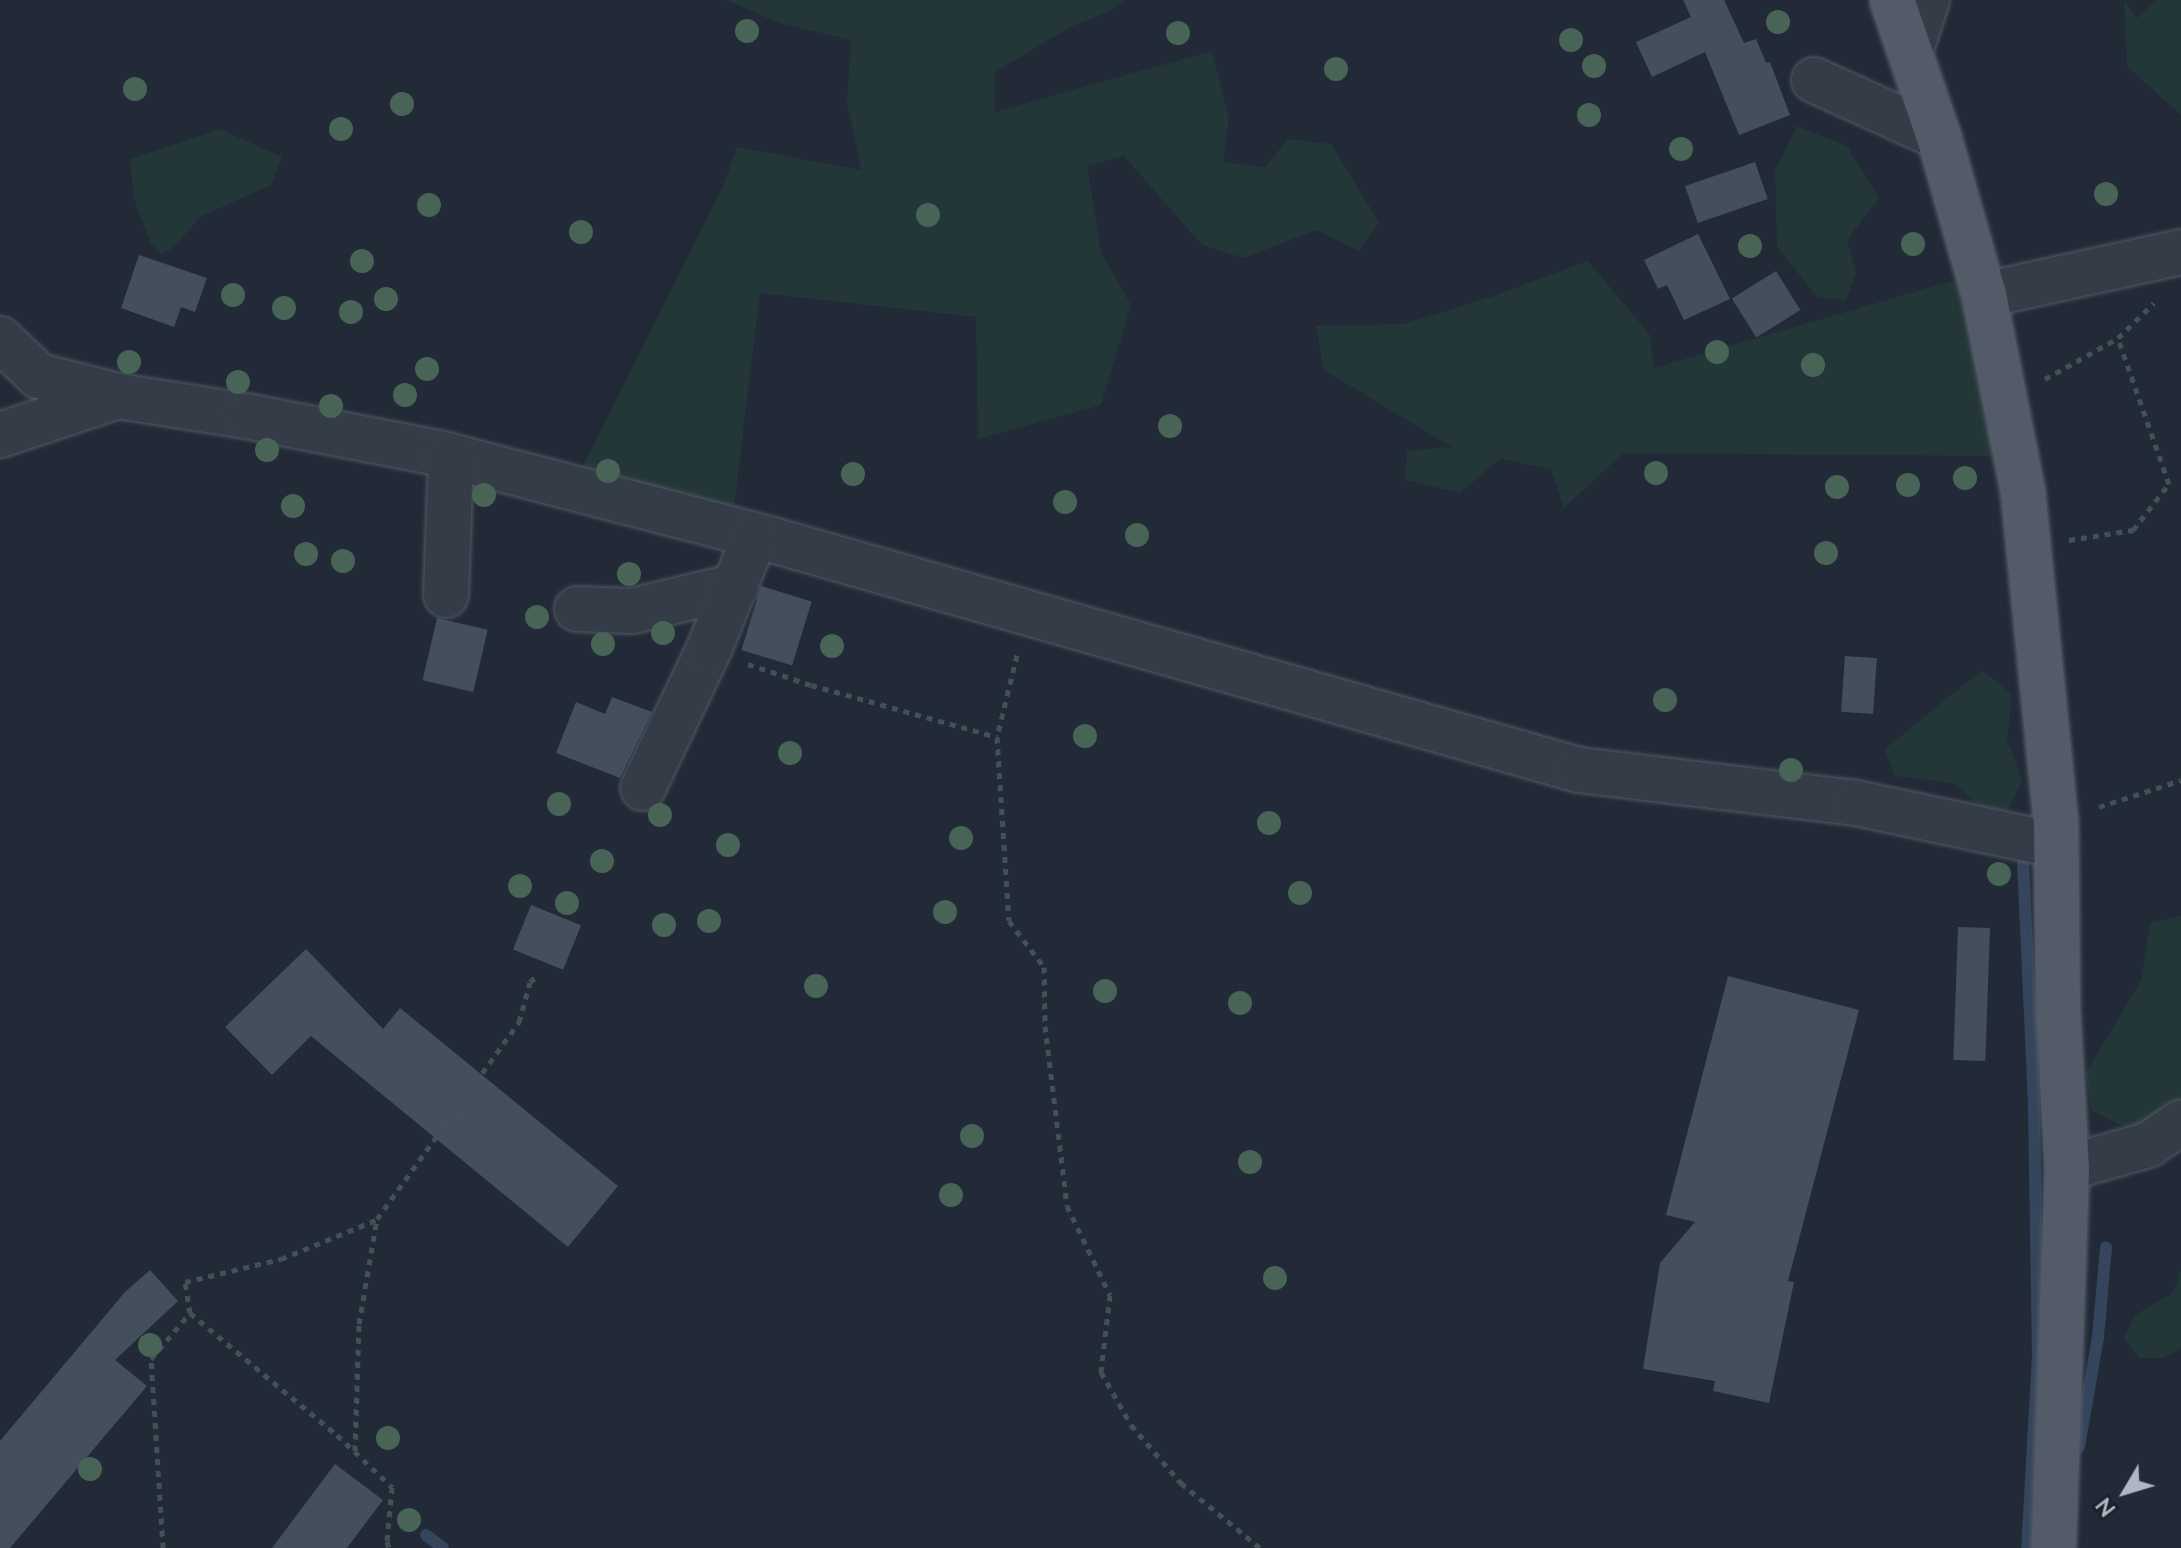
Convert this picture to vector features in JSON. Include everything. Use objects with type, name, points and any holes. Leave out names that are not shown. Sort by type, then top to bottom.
[{"type":"main road","points":[[1892,0],[1939,137],[1984,295],[2023,492],[2056,833],[2058,1009],[2067,1168],[2054,1548]]},
{"type":"street","points":[[1910,52],[1927,0]]},
{"type":"street","points":[[1814,80],[1939,137]]},
{"type":"street","points":[[1984,295],[2181,252]]},
{"type":"street","points":[[0,339],[39,376],[118,396],[246,416],[451,456],[755,536],[1579,770],[1856,803],[2056,833]]},
{"type":"street","points":[[0,435],[118,396]]},
{"type":"street","points":[[446,595],[451,456]]},
{"type":"street","points":[[643,788],[709,649],[755,536]]},
{"type":"street","points":[[577,609],[632,611],[736,586]]},
{"type":"street","points":[[2067,1168],[2148,1145],[2181,1123]]},
{"type":"path","points":[[2006,402],[2118,338],[2160,297]]},
{"type":"path","points":[[2028,546],[2133,530],[2169,484],[2118,338]]},
{"type":"path","points":[[1028,612],[997,737],[1009,921],[1044,967],[1045,1026],[1067,1206],[1110,1295],[1101,1372],[1131,1425],[1181,1483],[1260,1548]]},
{"type":"path","points":[[709,649],[811,685],[997,737]]},
{"type":"path","points":[[2056,833],[2181,780]]},
{"type":"path","points":[[355,1452],[359,1324],[377,1219],[519,1022],[530,982],[537,976]]},
{"type":"path","points":[[377,1219],[281,1259],[185,1282],[190,1313],[392,1487],[389,1548]]},
{"type":"path","points":[[163,1548],[151,1359],[190,1313]]},
{"type":"shaded area","points":[[726,0],[1125,0],[1106,13],[1072,26],[995,72],[995,112],[1212,51],[1229,119],[1223,162],[1265,167],[1288,139],[1331,144],[1379,222],[1359,251],[1316,230],[1243,258],[1201,244],[1124,156],[1087,166],[1101,253],[1131,305],[1101,405],[978,439],[976,317],[760,293],[733,515],[579,474],[725,182],[737,147],[861,170],[847,102],[851,40],[779,23]]},
{"type":"shaded area","points":[[2124,0],[2137,18],[2156,0],[2181,0],[2181,115],[2127,66]]},
{"type":"shaded area","points":[[1797,126],[1847,146],[1879,198],[1847,240],[1856,273],[1846,300],[1818,298],[1777,247],[1775,171]]},
{"type":"shaded area","points":[[220,129],[282,157],[271,185],[200,217],[174,247],[162,254],[151,244],[134,199],[130,159]]},
{"type":"shaded area","points":[[1588,261],[1650,335],[1654,368],[1959,279],[1996,456],[1623,453],[1564,508],[1551,469],[1500,459],[1460,493],[1405,480],[1407,451],[1452,447],[1324,370],[1316,326],[1404,324],[1494,296]]},
{"type":"shaded area","points":[[1982,670],[2012,694],[2007,739],[2022,781],[2008,810],[1984,810],[1953,783],[1895,776],[1885,749]]},
{"type":"shaded area","points":[[2181,916],[2181,1110],[2140,1135],[2091,1110],[2086,1073],[2141,980],[2150,923]]},
{"type":"shaded area","points":[[2181,1269],[2181,1348],[2163,1358],[2139,1358],[2124,1339],[2135,1315],[2174,1292]]},
{"type":"building","points":[[1683,0],[1724,0],[1744,43],[1756,39],[1766,63],[1770,62],[1790,115],[1739,135],[1705,52],[1652,77],[1636,42],[1691,17]]},
{"type":"building","points":[[1755,162],[1768,199],[1698,223],[1685,186]]},
{"type":"building","points":[[1698,234],[1730,299],[1684,320],[1667,285],[1658,289],[1644,260]]},
{"type":"building","points":[[139,255],[207,278],[195,312],[181,307],[174,327],[121,308]]},
{"type":"building","points":[[1776,271],[1800,310],[1756,338],[1732,299]]},
{"type":"building","points":[[761,586],[812,601],[792,666],[741,650]]},
{"type":"building","points":[[437,618],[488,630],[473,692],[423,680]]},
{"type":"building","points":[[1845,656],[1877,658],[1873,714],[1841,712]]},
{"type":"building","points":[[612,697],[652,712],[620,778],[556,753],[576,702],[605,714]]},
{"type":"building","points":[[531,905],[581,925],[563,970],[513,950]]},
{"type":"building","points":[[1958,927],[1990,928],[1985,1061],[1953,1060]]},
{"type":"building","points":[[306,949],[383,1029],[400,1008],[618,1186],[568,1247],[311,1036],[272,1075],[225,1027]]},
{"type":"building","points":[[1728,976],[1859,1010],[1788,1281],[1794,1282],[1769,1403],[1713,1391],[1715,1381],[1643,1369],[1660,1263],[1695,1222],[1666,1215]]},
{"type":"building","points":[[150,1270],[178,1301],[115,1360],[147,1386],[10,1548],[0,1548],[0,1441],[125,1292]]},
{"type":"building","points":[[335,1464],[383,1500],[347,1548],[272,1548]]},
{"type":"waterway","points":[[2023,861],[2034,1106],[2038,1354],[2027,1548]]},
{"type":"waterway","points":[[2079,1447],[2098,1337],[2106,1247]]},
{"type":"waterway","points":[[426,1535],[443,1548]]}]
